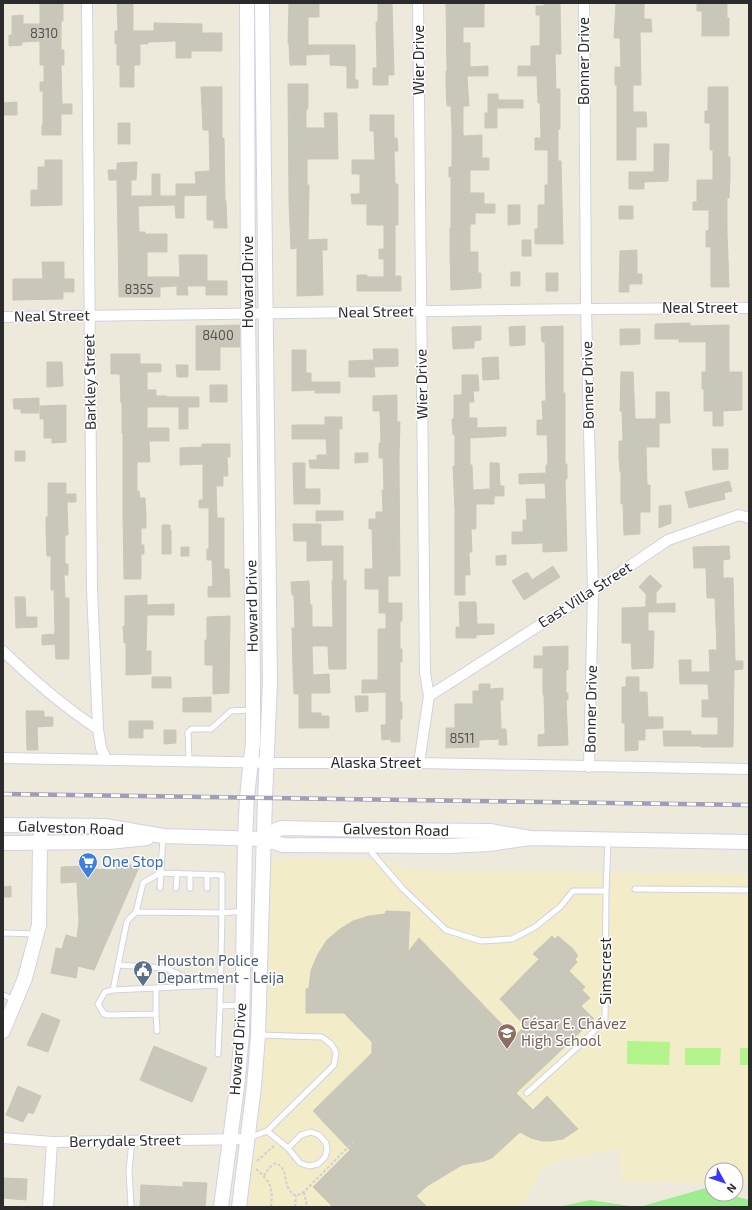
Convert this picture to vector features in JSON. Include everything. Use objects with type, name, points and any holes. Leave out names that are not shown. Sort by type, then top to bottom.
[{"type":"main road","name":"Howard Drive","points":[[222,1207],[239,1061],[242,1005],[245,838],[252,742],[253,681],[248,313],[247,3]]},
{"type":"main road","name":"Howard Drive","points":[[239,1207],[254,1086],[258,1035],[270,682],[262,3]]},
{"type":"main road","points":[[247,98],[263,96]]},
{"type":"main road","points":[[248,216],[264,216]]},
{"type":"main road","points":[[251,487],[268,486]]},
{"type":"main road","name":"Galveston Road","points":[[3,825],[105,826],[164,836]]},
{"type":"main road","points":[[3,1031],[10,998],[25,978],[40,925],[41,825]]},
{"type":"main road","name":"Galveston Road","points":[[264,839],[276,830],[282,828],[490,831],[530,838]]},
{"type":"main road","points":[[429,830],[429,846]]},
{"type":"main road","name":"Galveston Road","points":[[3,843],[109,842],[164,836],[264,839],[283,846],[429,846],[489,844],[530,838],[608,838],[749,842]]},
{"type":"main road","points":[[242,1005],[259,1005]]},
{"type":"street","name":"Barkley Street","points":[[87,3],[92,589],[98,729],[100,748],[106,760]]},
{"type":"street","name":"Wier Drive","points":[[418,3],[425,673],[429,696],[419,764]]},
{"type":"street","name":"Bonner Drive","points":[[584,3],[586,309],[593,590],[589,767]]},
{"type":"street","name":"Neal Street","points":[[3,316],[749,308]]},
{"type":"street","name":"East Villa Street","points":[[429,696],[668,540],[739,515],[749,518]]},
{"type":"street","points":[[3,651],[21,669],[85,721],[98,729]]},
{"type":"street","name":"Alaska Street","points":[[3,758],[250,763],[749,769]]},
{"type":"street","name":"Berrydale Street","points":[[3,1138],[52,1142],[247,1139]]},
{"type":"street","points":[[48,1207],[52,1142]]},
{"type":"lane","points":[[189,761],[188,732],[192,729],[211,729],[231,711],[252,710]]},
{"type":"lane","points":[[160,888],[164,836]]},
{"type":"lane","name":"Simscrest","points":[[527,1093],[605,1020],[608,838]]},
{"type":"lane","points":[[372,846],[372,853],[403,889],[446,930],[481,941],[512,939],[535,927],[560,907],[573,891],[606,891]]},
{"type":"lane","points":[[113,990],[127,922],[136,912],[143,883],[160,873],[222,875],[218,1054]]},
{"type":"lane","points":[[176,873],[176,888]]},
{"type":"lane","points":[[190,874],[190,888]]},
{"type":"lane","points":[[207,874],[207,888]]},
{"type":"lane","points":[[635,889],[749,890]]},
{"type":"lane","points":[[136,912],[159,910],[206,911],[222,913],[244,912]]},
{"type":"lane","points":[[3,933],[37,934]]},
{"type":"lane","points":[[118,965],[165,968],[185,977],[220,979]]},
{"type":"lane","points":[[156,1014],[109,1015],[104,1014],[98,1004],[105,992],[113,990],[220,985]]},
{"type":"lane","points":[[156,988],[157,1031]]},
{"type":"lane","points":[[220,1006],[242,1005]]},
{"type":"lane","points":[[247,1139],[267,1131],[334,1065],[336,1052],[331,1044],[322,1037],[258,1035]]},
{"type":"lane","points":[[267,1131],[288,1148],[300,1163],[309,1166],[318,1164],[325,1157],[327,1150],[326,1143],[320,1135],[311,1132],[301,1135],[288,1148]]},
{"type":"lane","points":[[131,1207],[129,1170],[132,1141]]},
{"type":"path","points":[[271,1207],[272,1188],[264,1176],[252,1166],[278,1141]]},
{"type":"path","points":[[304,1192],[307,1207]]},
{"type":"path","points":[[295,1207],[296,1196]]},
{"type":"shaded area","name":"César E. Chávez High School","points":[[276,859],[389,861],[405,870],[749,874],[749,1183],[744,1183],[744,1162],[704,1162],[704,1183],[621,1182],[620,1148],[562,1160],[542,1167],[520,1207],[249,1207],[251,1178],[263,1090],[268,1011],[271,863]]},
{"type":"green space","points":[[627,1041],[670,1042],[669,1065],[627,1064]]},
{"type":"green space","points":[[685,1048],[721,1048],[720,1065],[685,1065]]},
{"type":"green space","points":[[740,1048],[749,1048],[749,1065],[740,1065]]},
{"type":"green space","points":[[704,1189],[704,1202],[744,1202],[744,1199],[749,1200],[749,1207],[639,1207]]},
{"type":"green space","points":[[590,1200],[636,1207],[558,1207]]},
{"type":"building","points":[[40,3],[63,3],[63,21],[61,21],[61,50],[64,50],[64,65],[61,65],[62,104],[72,104],[72,114],[61,114],[61,135],[42,135],[43,91],[40,91],[40,82],[44,82],[44,65],[40,65],[40,41],[22,42],[22,45],[9,46],[9,35],[12,35],[12,16],[23,15],[23,24],[40,24]]},
{"type":"building","points":[[117,3],[133,3],[133,31],[154,31],[154,23],[202,24],[202,33],[222,33],[222,51],[191,51],[191,58],[176,58],[176,41],[148,42],[148,44],[140,44],[140,65],[134,65],[134,87],[120,87],[120,65],[117,65],[117,44],[115,44],[115,31],[118,31]]},
{"type":"building","points":[[289,3],[319,3],[319,17],[308,17],[308,45],[355,45],[355,80],[358,80],[358,88],[347,88],[347,66],[330,65],[330,54],[306,55],[306,65],[290,65],[288,43]]},
{"type":"building","points":[[378,3],[392,3],[394,75],[388,75],[388,85],[373,85],[373,68],[377,68],[376,22],[378,22]]},
{"type":"building","points":[[446,3],[484,3],[484,27],[463,27],[463,43],[470,43],[470,67],[488,66],[488,76],[467,76],[469,106],[463,106],[464,136],[482,135],[482,158],[489,158],[489,170],[470,170],[470,193],[484,193],[484,204],[495,204],[495,213],[475,213],[475,224],[470,224],[470,252],[478,252],[478,273],[481,273],[481,288],[451,290],[451,177],[449,177],[449,167],[452,167],[452,128],[451,106],[447,106]]},
{"type":"building","points":[[544,3],[560,3],[561,54],[555,54],[556,89],[560,89],[558,161],[561,161],[563,244],[535,244],[535,229],[538,229],[538,205],[545,205],[545,185],[548,185],[548,150],[535,150],[535,138],[541,138],[540,103],[538,103],[537,76],[518,76],[518,66],[531,66],[531,46],[540,46],[540,15],[536,15],[536,6],[544,6]]},
{"type":"building","points":[[616,3],[644,3],[644,19],[651,19],[652,32],[640,32],[641,85],[633,85],[633,112],[646,112],[647,127],[636,127],[636,160],[617,160],[617,85],[615,85],[615,67],[621,67],[620,38],[614,38]]},
{"type":"building","points":[[697,3],[727,3],[729,36],[702,36],[702,11],[697,11]]},
{"type":"building","points":[[288,84],[308,84],[306,128],[325,128],[324,113],[337,113],[338,159],[307,159],[307,185],[309,185],[308,240],[327,239],[327,250],[322,250],[323,295],[297,296],[297,248],[291,249],[289,202]]},
{"type":"building","points":[[201,87],[222,87],[222,138],[224,138],[227,228],[214,228],[214,220],[207,220],[207,195],[176,196],[176,184],[196,184],[195,172],[210,171],[209,130],[203,130]]},
{"type":"building","points":[[708,87],[728,87],[728,157],[730,157],[730,175],[729,198],[727,198],[727,230],[729,287],[711,287],[711,247],[706,247],[706,231],[709,230],[709,210],[693,210],[693,202],[697,202],[697,180],[713,180],[713,150],[710,150],[710,123],[705,123],[705,111],[708,111]]},
{"type":"building","points":[[488,94],[498,94],[498,100],[523,100],[523,108],[497,108],[497,128],[485,128],[485,113],[488,113]]},
{"type":"building","points":[[17,102],[17,115],[3,115],[3,103]]},
{"type":"building","points":[[370,115],[394,115],[394,138],[397,138],[398,151],[394,151],[395,184],[398,184],[398,225],[395,225],[395,276],[401,276],[401,291],[357,291],[357,275],[367,275],[367,277],[384,277],[384,259],[379,259],[379,249],[384,249],[384,225],[367,225],[367,204],[352,204],[351,194],[360,194],[360,174],[352,174],[352,160],[375,160],[374,131],[370,131]]},
{"type":"building","points":[[118,123],[130,123],[130,144],[118,144]]},
{"type":"building","points":[[654,144],[669,144],[668,181],[644,182],[644,189],[629,189],[629,172],[654,172]]},
{"type":"building","points":[[45,160],[62,160],[62,205],[31,206],[31,190],[38,190],[38,167],[45,167]]},
{"type":"building","points":[[137,162],[136,180],[131,180],[131,196],[152,196],[152,174],[160,174],[160,196],[184,196],[184,218],[176,218],[175,205],[138,206],[139,232],[145,232],[145,234],[167,234],[167,252],[147,252],[147,277],[180,277],[179,255],[207,255],[207,281],[227,281],[227,295],[206,295],[206,286],[187,286],[188,295],[177,295],[177,286],[160,287],[160,297],[119,297],[117,180],[109,180],[108,170],[117,170],[117,163]]},
{"type":"building","points":[[508,205],[520,205],[520,224],[508,225]]},
{"type":"building","points":[[619,206],[633,206],[633,219],[619,219]]},
{"type":"building","points":[[522,240],[531,240],[531,256],[522,256]]},
{"type":"building","points":[[637,250],[637,274],[642,274],[642,284],[629,284],[629,292],[619,292],[620,251]]},
{"type":"building","points":[[42,262],[64,262],[64,279],[74,279],[74,292],[63,292],[63,299],[13,300],[13,279],[43,279]]},
{"type":"building","points":[[511,272],[520,272],[520,286],[511,286]]},
{"type":"building","points":[[546,273],[558,273],[558,291],[546,291]]},
{"type":"building","points":[[690,323],[690,326],[729,325],[729,372],[742,372],[742,410],[723,411],[723,426],[713,426],[713,411],[704,411],[702,372],[706,372],[706,342],[679,342],[679,339],[655,339],[655,324]]},
{"type":"building","points":[[240,325],[240,347],[220,347],[220,370],[196,370],[196,326]]},
{"type":"building","points":[[481,326],[481,340],[474,341],[474,348],[453,349],[452,327]]},
{"type":"building","points":[[525,326],[525,345],[510,346],[509,327]]},
{"type":"building","points":[[563,326],[565,464],[567,464],[567,479],[565,479],[567,551],[543,552],[543,543],[512,544],[512,532],[523,532],[523,520],[527,520],[526,499],[546,499],[545,483],[519,484],[519,474],[546,473],[546,465],[548,465],[547,435],[537,435],[537,420],[543,420],[542,401],[546,401],[545,342],[542,342],[541,327]]},
{"type":"building","points":[[620,329],[640,329],[640,344],[620,345]]},
{"type":"building","points":[[373,349],[398,349],[398,366],[374,367],[375,377],[349,377],[349,361],[374,360]]},
{"type":"building","points":[[292,350],[306,350],[306,373],[311,373],[311,382],[340,382],[340,393],[315,393],[315,390],[292,391]]},
{"type":"building","points":[[111,354],[140,354],[140,364],[161,364],[161,372],[147,372],[147,390],[156,390],[156,396],[199,397],[199,407],[188,407],[188,429],[179,429],[179,407],[147,407],[147,428],[169,428],[169,441],[149,441],[150,462],[137,462],[137,491],[139,491],[140,498],[145,498],[146,514],[146,528],[141,528],[141,545],[144,545],[144,554],[141,554],[141,579],[124,579],[122,403],[120,374],[111,374]]},
{"type":"building","points":[[498,357],[499,379],[483,380],[482,358]]},
{"type":"building","points":[[47,362],[62,362],[63,386],[47,387]]},
{"type":"building","points":[[176,365],[188,365],[188,377],[177,377]]},
{"type":"building","points":[[621,372],[633,372],[635,419],[656,419],[656,392],[669,392],[670,423],[659,423],[659,447],[646,447],[647,485],[650,485],[650,512],[640,512],[640,534],[624,535],[619,458],[619,441],[623,441],[622,411],[620,411]]},
{"type":"building","points":[[462,375],[478,375],[479,391],[473,391],[474,402],[469,402],[469,418],[477,418],[477,428],[506,427],[506,436],[470,438],[470,465],[472,465],[473,490],[490,489],[490,463],[499,463],[500,486],[504,486],[504,496],[494,496],[494,504],[476,504],[476,529],[471,529],[472,552],[469,552],[470,575],[465,575],[465,595],[455,595],[455,510],[453,466],[455,466],[455,435],[453,435],[452,419],[454,419],[454,395],[462,395]]},
{"type":"building","points":[[210,385],[227,385],[227,402],[210,402]]},
{"type":"building","points":[[397,395],[397,422],[400,422],[400,576],[388,576],[388,603],[402,603],[402,621],[400,621],[400,649],[402,649],[402,662],[400,662],[400,702],[402,702],[402,719],[400,719],[400,742],[391,742],[391,739],[382,740],[381,725],[386,725],[386,692],[362,693],[362,680],[378,680],[378,629],[386,629],[386,613],[379,613],[379,589],[365,589],[365,569],[373,569],[372,529],[369,529],[369,519],[376,519],[376,512],[383,512],[382,490],[384,490],[383,458],[379,458],[379,443],[381,443],[380,411],[373,411],[373,396]]},
{"type":"building","points":[[39,398],[39,413],[21,413],[21,409],[14,409],[13,399]]},
{"type":"building","points":[[66,405],[66,442],[52,443],[52,438],[44,438],[44,419],[40,419],[40,406]]},
{"type":"building","points":[[325,417],[342,417],[342,429],[339,429],[339,469],[310,468],[309,460],[317,460],[317,455],[327,455],[326,439],[292,439],[292,425],[325,425]]},
{"type":"building","points":[[202,444],[230,444],[230,457],[227,457],[228,476],[223,476],[223,486],[216,486],[217,518],[224,518],[224,569],[229,569],[230,597],[208,597],[208,587],[213,586],[212,560],[207,560],[207,549],[209,549],[209,508],[199,508],[199,500],[203,500],[203,464],[180,465],[180,448],[202,447]]},
{"type":"building","points":[[712,449],[728,449],[728,469],[713,470]]},
{"type":"building","points":[[15,451],[25,451],[25,461],[15,461]]},
{"type":"building","points":[[355,453],[368,453],[368,462],[355,463]]},
{"type":"building","points":[[293,463],[305,463],[305,489],[320,489],[320,504],[294,504]]},
{"type":"building","points":[[729,481],[732,491],[724,493],[725,499],[689,508],[685,492]]},
{"type":"building","points":[[48,483],[66,483],[66,494],[76,494],[76,502],[67,502],[68,535],[65,535],[65,564],[68,564],[68,575],[64,575],[65,598],[69,598],[69,659],[56,659],[55,644],[42,645],[42,635],[55,634],[54,590],[51,590],[51,556],[47,556],[46,517],[48,517]]},
{"type":"building","points":[[671,505],[671,523],[659,528],[659,506]]},
{"type":"building","points":[[316,511],[343,511],[343,520],[316,521]]},
{"type":"building","points":[[293,524],[321,524],[321,546],[343,546],[343,581],[346,580],[346,669],[329,669],[328,646],[312,646],[313,675],[329,674],[330,693],[311,693],[311,713],[321,713],[321,716],[329,716],[329,728],[299,728],[299,694],[294,694],[292,628],[295,628],[294,595],[292,595],[291,582],[309,581],[310,605],[312,605],[312,627],[333,627],[333,560],[307,561],[307,541],[294,541]]},
{"type":"building","points":[[162,525],[170,525],[171,554],[162,554]]},
{"type":"building","points":[[729,546],[730,559],[723,560],[723,578],[733,578],[735,661],[743,661],[743,669],[734,670],[733,747],[664,746],[663,731],[691,731],[691,735],[718,735],[718,717],[702,717],[702,700],[709,700],[708,684],[680,684],[679,660],[691,660],[691,672],[710,672],[709,650],[717,650],[715,598],[707,598],[706,568],[694,568],[693,547]]},
{"type":"building","points":[[181,547],[189,547],[189,556],[181,556]]},
{"type":"building","points":[[506,555],[506,565],[496,565],[496,556]]},
{"type":"building","points":[[553,566],[560,577],[524,600],[512,581],[525,573],[528,573],[532,580]]},
{"type":"building","points":[[650,575],[662,586],[656,593],[656,604],[675,603],[675,612],[648,612],[648,631],[654,631],[653,668],[632,669],[631,643],[622,643],[622,608],[646,607],[646,594],[639,587]]},
{"type":"building","points":[[147,595],[147,605],[174,604],[174,615],[147,615],[146,651],[151,651],[151,674],[126,675],[126,643],[124,643],[123,626],[125,626],[125,596]]},
{"type":"building","points":[[15,597],[25,597],[26,617],[37,617],[37,627],[16,628]]},
{"type":"building","points":[[459,602],[476,602],[477,624],[494,624],[494,634],[476,635],[476,638],[456,638],[456,627],[460,627]]},
{"type":"building","points":[[230,616],[229,693],[213,694],[213,665],[205,665],[207,617]]},
{"type":"building","points":[[568,646],[566,693],[568,693],[568,700],[566,700],[568,745],[538,746],[538,735],[545,734],[543,668],[534,668],[534,656],[543,656],[543,647]]},
{"type":"building","points":[[152,677],[171,677],[171,688],[152,688]]},
{"type":"building","points":[[626,677],[639,677],[639,692],[647,692],[648,717],[663,717],[663,728],[645,729],[645,740],[638,740],[638,750],[625,751],[625,723],[622,723],[622,687],[626,687]]},
{"type":"building","points":[[479,684],[490,684],[490,689],[503,688],[503,700],[500,700],[501,729],[506,729],[507,745],[499,745],[499,739],[479,740],[479,747],[446,748],[446,728],[455,728],[455,704],[473,704],[473,691],[479,691]]},
{"type":"building","points":[[355,696],[368,696],[368,711],[356,712]]},
{"type":"building","points":[[211,697],[211,712],[183,712],[183,698]]},
{"type":"building","points":[[26,711],[44,711],[44,717],[53,717],[53,726],[37,727],[38,750],[27,750]]},
{"type":"building","points":[[129,721],[153,721],[153,729],[143,729],[143,738],[129,738]]},
{"type":"building","points":[[164,730],[176,730],[176,743],[164,744]]},
{"type":"building","points":[[92,858],[92,869],[116,870],[116,865],[140,865],[94,970],[78,966],[76,978],[51,973],[56,948],[62,949],[66,935],[77,938],[79,921],[77,882],[61,883],[61,867],[82,866],[81,859]]},
{"type":"building","points":[[11,886],[11,897],[3,897],[3,887]]},
{"type":"building","points":[[386,911],[410,912],[408,952],[419,938],[514,1037],[525,1026],[500,999],[539,959],[533,954],[552,936],[555,939],[558,936],[573,949],[578,956],[575,959],[577,962],[569,971],[585,987],[582,990],[590,998],[581,1006],[594,1019],[516,1093],[533,1110],[547,1096],[578,1129],[563,1139],[550,1141],[542,1141],[531,1138],[520,1132],[492,1158],[462,1165],[427,1186],[416,1196],[427,1207],[333,1207],[313,1187],[350,1150],[313,1111],[372,1053],[372,1042],[344,1013],[306,1013],[306,989],[309,988],[311,970],[318,954],[327,940],[340,929],[353,921],[369,916],[385,914]]},
{"type":"building","points":[[42,1013],[60,1020],[48,1052],[27,1045]]},
{"type":"building","points":[[154,1046],[207,1068],[192,1102],[140,1080]]},
{"type":"building","points":[[18,1086],[41,1096],[33,1114],[28,1112],[23,1122],[6,1115]]},
{"type":"building","points":[[4,1178],[27,1179],[26,1200],[3,1198]]},
{"type":"building","points":[[183,1182],[207,1183],[205,1207],[140,1207],[141,1185],[183,1187]]},
{"type":"railway","points":[[3,794],[749,805]]},
{"type":"place","name":"One Stop","points":[[88,879]]},
{"type":"place","name":"Houston Police Department - Leija","points":[[143,987]]},
{"type":"place","name":"César E. Chávez High School","points":[[507,1050]]}]
